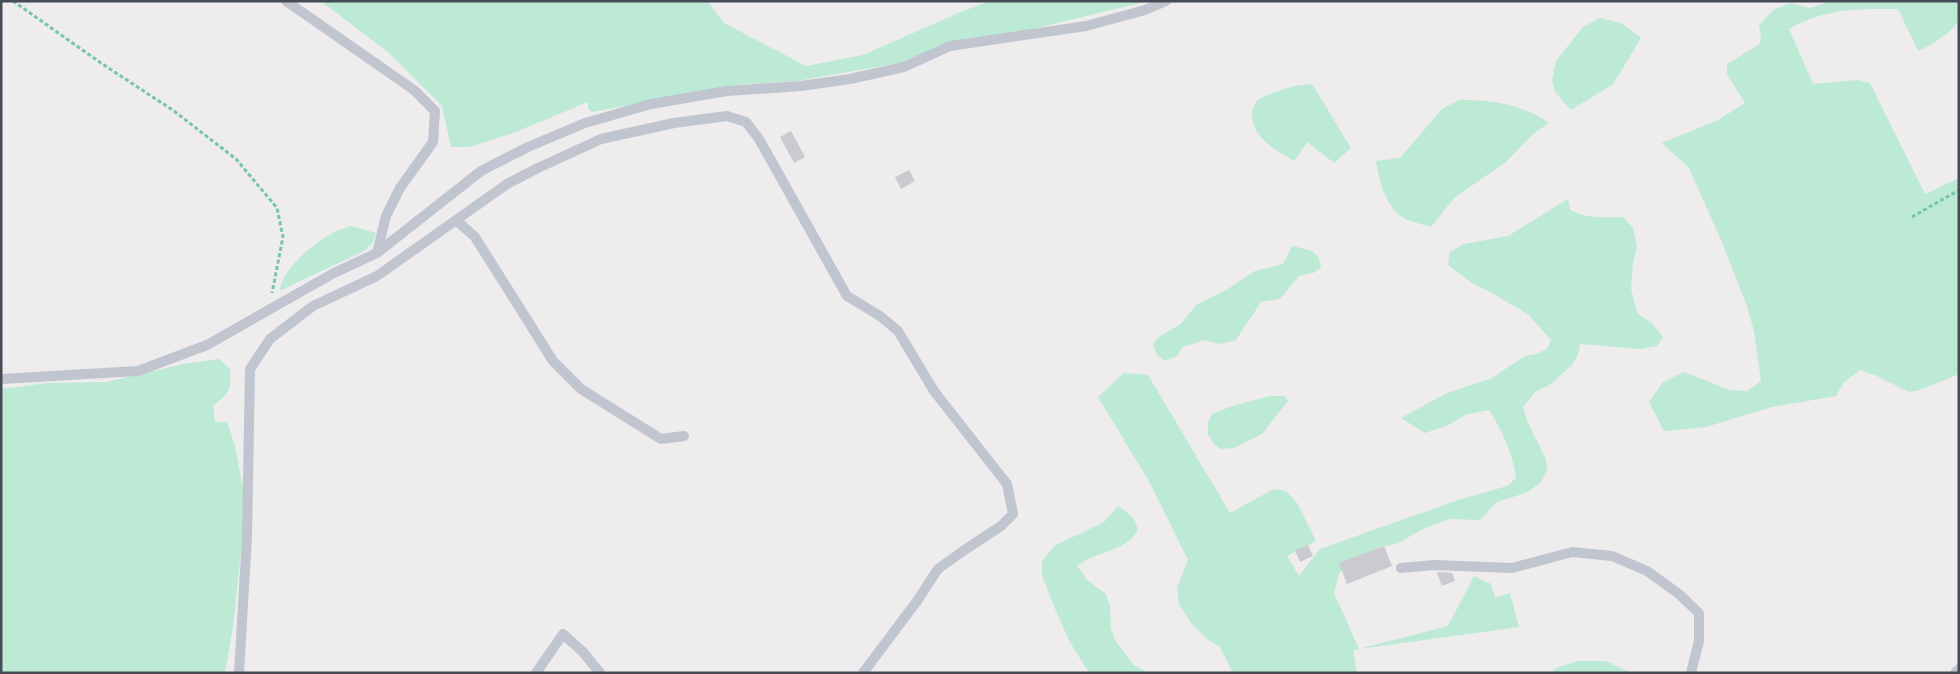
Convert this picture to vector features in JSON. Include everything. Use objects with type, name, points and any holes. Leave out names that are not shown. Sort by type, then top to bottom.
[{"type":"lane","points":[[286,1],[414,90],[435,111],[434,142],[400,188],[389,209],[377,254]]},
{"type":"lane","points":[[1,380],[138,371],[207,345],[334,273],[377,254],[481,171],[528,147],[585,123],[651,104],[726,91],[801,86],[850,79],[904,67],[950,46],[1086,26],[1145,10],[1166,1]]},
{"type":"lane","points":[[239,673],[246,537],[250,369],[270,339],[313,306],[377,276],[507,184],[538,168],[601,140],[674,123],[727,116],[746,122],[759,139],[847,296],[880,316],[898,331],[934,391],[1007,484],[1013,514],[1001,526],[938,569],[917,601],[863,673]]},
{"type":"lane","points":[[456,220],[475,237],[553,361],[581,389],[661,439],[684,436]]},
{"type":"lane","points":[[1401,568],[1434,565],[1512,568],[1572,552],[1612,556],[1646,571],[1679,594],[1699,613],[1699,641],[1691,673]]},
{"type":"lane","points":[[536,673],[563,634],[583,652],[600,673]]},
{"type":"lane","points":[[1956,673],[1959,669]]},
{"type":"path","points":[[13,1],[101,64],[174,111],[236,159],[277,208],[284,237],[267,311]]},
{"type":"path","points":[[1912,216],[1959,190]]},
{"type":"green space","points":[[321,1],[707,1],[724,23],[806,66],[863,55],[988,2],[1148,1],[1012,34],[967,38],[911,61],[797,81],[738,85],[592,112],[588,109],[588,102],[513,133],[470,147],[451,147],[442,106],[389,53]]},
{"type":"green space","points":[[1831,1],[1959,1],[1959,18],[1953,28],[1935,42],[1918,51],[1898,9],[1829,13],[1789,29],[1813,84],[1858,80],[1870,83],[1925,194],[1959,178],[1959,374],[1920,390],[1909,392],[1860,370],[1844,382],[1836,396],[1772,407],[1706,427],[1664,431],[1649,402],[1663,382],[1684,372],[1730,390],[1747,391],[1761,381],[1754,331],[1747,306],[1721,240],[1689,168],[1662,143],[1718,120],[1745,103],[1727,74],[1727,64],[1760,44],[1759,25],[1773,10],[1790,3],[1810,8]]},
{"type":"green space","points":[[1600,18],[1621,23],[1641,38],[1613,84],[1571,110],[1555,92],[1552,80],[1556,61],[1583,27]]},
{"type":"green space","points":[[1312,84],[1351,148],[1334,163],[1307,142],[1294,161],[1267,143],[1256,131],[1253,123],[1252,112],[1257,100],[1283,89]]},
{"type":"green space","points":[[1459,100],[1506,104],[1528,111],[1549,123],[1533,134],[1506,162],[1454,198],[1431,227],[1412,222],[1402,217],[1391,206],[1381,184],[1376,161],[1400,158],[1442,109]]},
{"type":"green space","points":[[1568,199],[1570,210],[1576,213],[1596,217],[1623,217],[1633,228],[1637,246],[1631,288],[1637,313],[1652,323],[1663,337],[1657,346],[1641,349],[1580,344],[1578,355],[1572,365],[1551,384],[1535,392],[1523,407],[1528,423],[1546,459],[1547,471],[1541,482],[1528,492],[1497,502],[1480,520],[1449,519],[1425,528],[1396,544],[1380,547],[1346,565],[1339,574],[1334,593],[1359,649],[1353,650],[1357,673],[1233,673],[1220,647],[1208,640],[1192,624],[1179,604],[1177,588],[1188,560],[1150,483],[1098,397],[1124,373],[1148,375],[1230,513],[1274,489],[1286,491],[1297,503],[1316,541],[1287,556],[1299,576],[1320,549],[1458,500],[1507,486],[1516,478],[1506,442],[1489,410],[1468,414],[1446,426],[1425,433],[1401,418],[1447,393],[1492,378],[1525,356],[1547,349],[1551,340],[1529,315],[1473,284],[1448,265],[1450,252],[1464,244],[1508,236]]},
{"type":"green space","points":[[351,226],[376,233],[372,244],[364,251],[279,291],[282,281],[297,260],[323,239]]},
{"type":"green space","points":[[1292,246],[1312,251],[1318,257],[1321,268],[1313,273],[1299,276],[1280,299],[1261,302],[1236,340],[1219,344],[1205,340],[1183,347],[1177,356],[1165,361],[1157,355],[1153,344],[1160,336],[1181,324],[1196,305],[1226,290],[1255,271],[1283,264]]},
{"type":"green space","points":[[219,359],[230,369],[230,387],[223,398],[213,406],[215,422],[227,422],[235,446],[246,504],[233,627],[225,673],[1,673],[1,389],[48,383],[106,382],[184,364]]},
{"type":"green space","points":[[1270,396],[1285,396],[1288,401],[1262,434],[1234,448],[1221,449],[1215,445],[1208,434],[1208,422],[1212,414],[1232,406]]},
{"type":"green space","points":[[1118,506],[1131,516],[1138,530],[1130,540],[1121,546],[1077,566],[1087,580],[1106,594],[1110,606],[1111,629],[1116,642],[1134,665],[1148,673],[1089,673],[1070,642],[1042,576],[1042,562],[1054,546],[1104,522]]},
{"type":"green space","points":[[1474,576],[1491,584],[1495,598],[1510,593],[1519,627],[1359,649],[1448,626]]},
{"type":"green space","points":[[1577,661],[1606,661],[1631,673],[1550,673],[1556,668]]},
{"type":"building","points":[[791,131],[805,157],[794,163],[780,137]]},
{"type":"building","points":[[909,170],[915,181],[901,189],[895,177]]},
{"type":"building","points":[[1308,545],[1313,556],[1300,562],[1295,550]]},
{"type":"building","points":[[1384,546],[1392,566],[1347,584],[1339,563]]},
{"type":"building","points":[[1437,573],[1452,573],[1455,581],[1442,586]]}]
